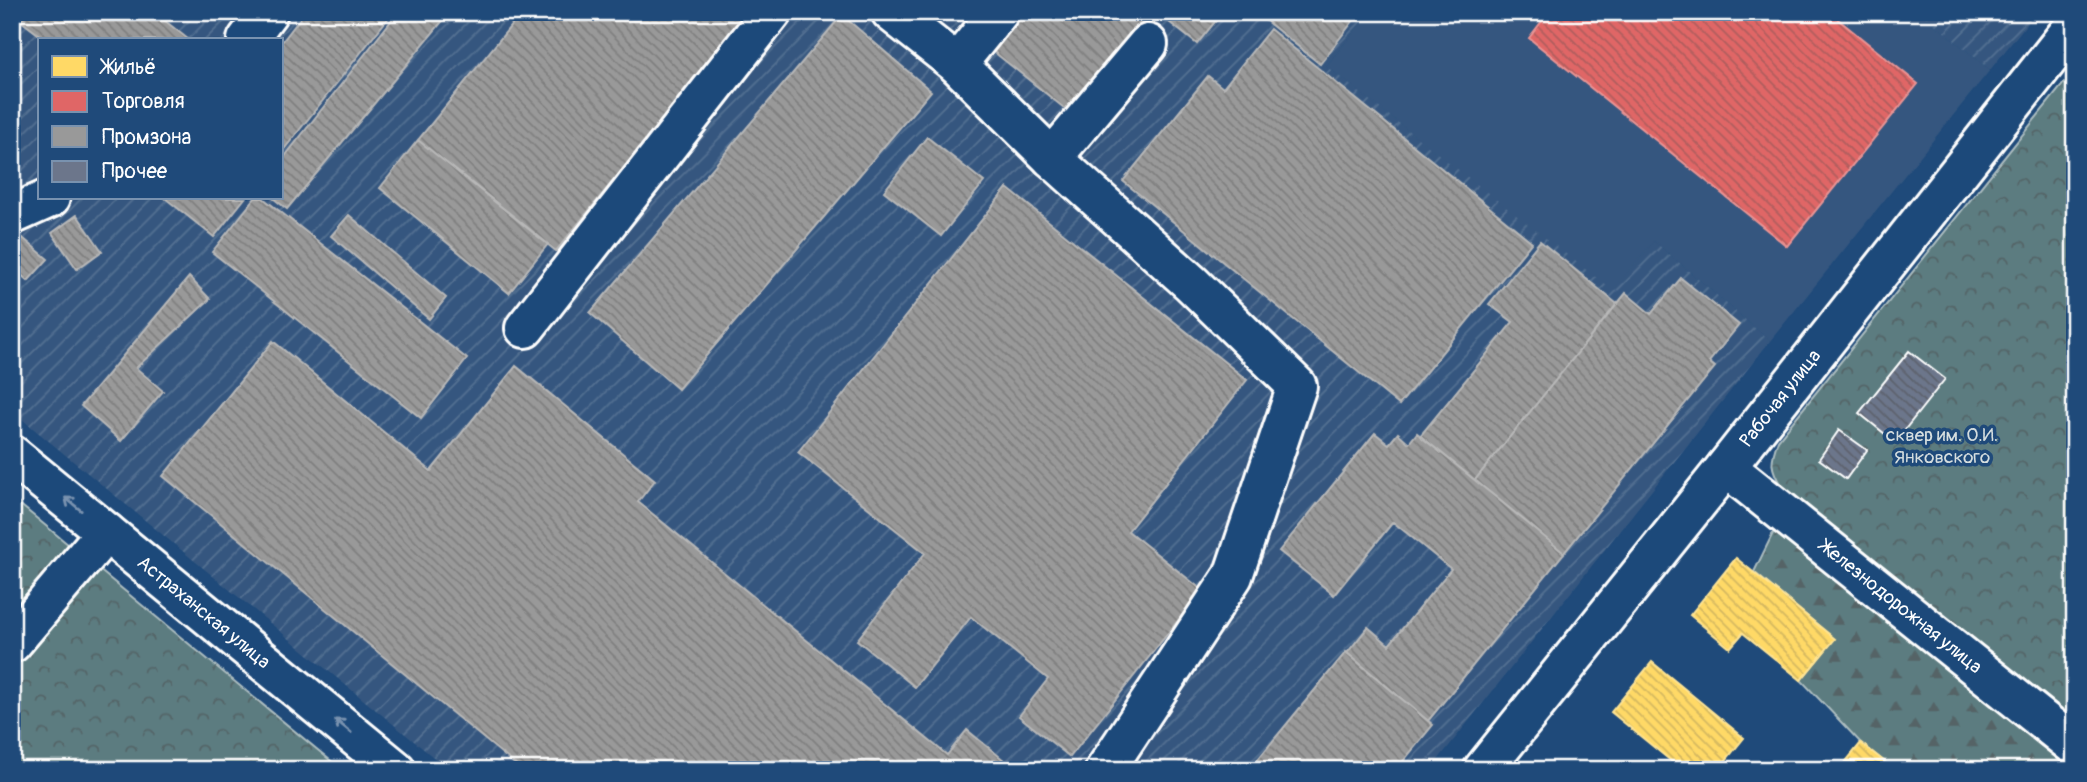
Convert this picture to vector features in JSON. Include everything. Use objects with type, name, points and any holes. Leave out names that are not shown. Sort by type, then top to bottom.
[{"type":"main road","points":[[248,38],[268,12]]},
{"type":"main road","points":[[524,328],[772,12]]},
{"type":"main road","points":[[891,12],[957,64],[1052,158],[1191,283],[1297,386],[1233,576],[1105,770]]},
{"type":"main road","points":[[957,64],[999,12]]},
{"type":"main road","name":"Рабочая улица","points":[[1483,770],[2075,25]]},
{"type":"main road","points":[[1052,158],[1148,44]]},
{"type":"main road","points":[[12,215],[46,200]]},
{"type":"main road","name":"Астраханская улица","points":[[12,455],[396,770]]},
{"type":"main road","name":"Железнодорожная улица","points":[[1726,467],[2075,746]]},
{"type":"main road","points":[[12,643],[106,532]]},
{"type":"shaded area","points":[[12,12],[1370,12],[1326,66],[1612,290],[1654,241],[1770,341],[1430,770],[449,770],[12,411]]},
{"type":"shaded area","points":[[1370,12],[1920,12],[1990,70],[1770,341],[1654,241],[1612,291],[1326,66]]},
{"type":"shaded area","points":[[1920,12],[2036,12],[1990,70]]},
{"type":"green space","name":"сквер им. О.И. Янковского","points":[[2064,83],[2075,91],[2075,721],[1782,487],[1772,465],[1778,440]]},
{"type":"green space","points":[[12,498],[342,770],[12,770]]},
{"type":"green space","points":[[1774,531],[2073,770],[1895,770],[1861,743],[1801,680],[1834,639],[1754,572]]},
{"type":"building: Жильё","points":[[1736,558],[1835,639],[1801,680],[1743,633],[1730,648],[1690,615]]},
{"type":"building: Жильё","points":[[1652,662],[1744,738],[1718,770],[1682,770],[1611,712]]},
{"type":"building: Жильё","points":[[1861,743],[1895,770],[1839,770]]},
{"type":"building: Торговля","points":[[1549,12],[1829,12],[1918,84],[1787,246],[1529,38]]},
{"type":"building: Промзона","points":[[28,12],[154,12],[186,38],[43,38],[21,21]]},
{"type":"building: Промзона","points":[[305,12],[393,12],[284,149],[284,39]]},
{"type":"building: Промзона","points":[[398,12],[450,12],[287,209],[276,200],[284,200],[284,157]]},
{"type":"building: Промзона","points":[[522,12],[751,12],[556,251],[418,140]]},
{"type":"building: Промзона","points":[[1025,12],[1223,12],[1197,44],[1160,15],[1078,119],[994,52]]},
{"type":"building: Промзона","points":[[1255,12],[1360,12],[1320,64]]},
{"type":"building: Промзона","points":[[842,15],[931,91],[678,389],[590,313]]},
{"type":"building: Промзона","points":[[1270,29],[1532,242],[1399,405],[1123,181],[1208,76],[1223,88]]},
{"type":"building: Промзона","points":[[927,137],[984,182],[941,236],[884,191]]},
{"type":"building: Промзона","points":[[418,140],[548,244],[509,293],[380,188]]},
{"type":"building: Промзона","points":[[1007,188],[1247,380],[1128,531],[1202,590],[1070,757],[1019,716],[1048,679],[971,617],[915,687],[857,640],[925,553],[798,452]]},
{"type":"building: Промзона","points":[[168,200],[243,200],[214,237]]},
{"type":"building: Промзона","points":[[253,200],[266,200],[467,359],[421,418],[212,252]]},
{"type":"building: Промзона","points":[[77,215],[102,251],[77,269],[52,233]]},
{"type":"building: Промзона","points":[[349,215],[446,298],[429,319],[331,236]]},
{"type":"building: Промзона","points":[[12,229],[48,259],[28,281],[19,273],[12,281]]},
{"type":"building: Промзона","points":[[1540,241],[1617,304],[1475,480],[1420,436],[1513,322],[1489,304]]},
{"type":"building: Промзона","points":[[189,277],[210,299],[136,368],[163,391],[121,441],[81,406]]},
{"type":"building: Промзона","points":[[1681,278],[1739,325],[1709,362],[1715,367],[1564,553],[1475,480],[1626,293],[1651,314]]},
{"type":"building: Промзона","points":[[273,341],[431,471],[516,366],[655,480],[638,502],[947,755],[967,730],[1016,770],[522,770],[163,476]]},
{"type":"building: Промзона","points":[[1375,433],[1389,444],[1398,433],[1409,443],[1417,433],[1564,553],[1428,721],[1347,653],[1368,627],[1389,645],[1451,569],[1393,522],[1334,595],[1279,551]]},
{"type":"building: Промзона","points":[[1346,652],[1433,725],[1396,770],[1249,770]]},
{"type":"building: Прочее","points":[[1909,351],[1945,379],[1895,442],[1859,413]]},
{"type":"building: Прочее","points":[[1839,430],[1867,450],[1846,479],[1819,459]]}]
